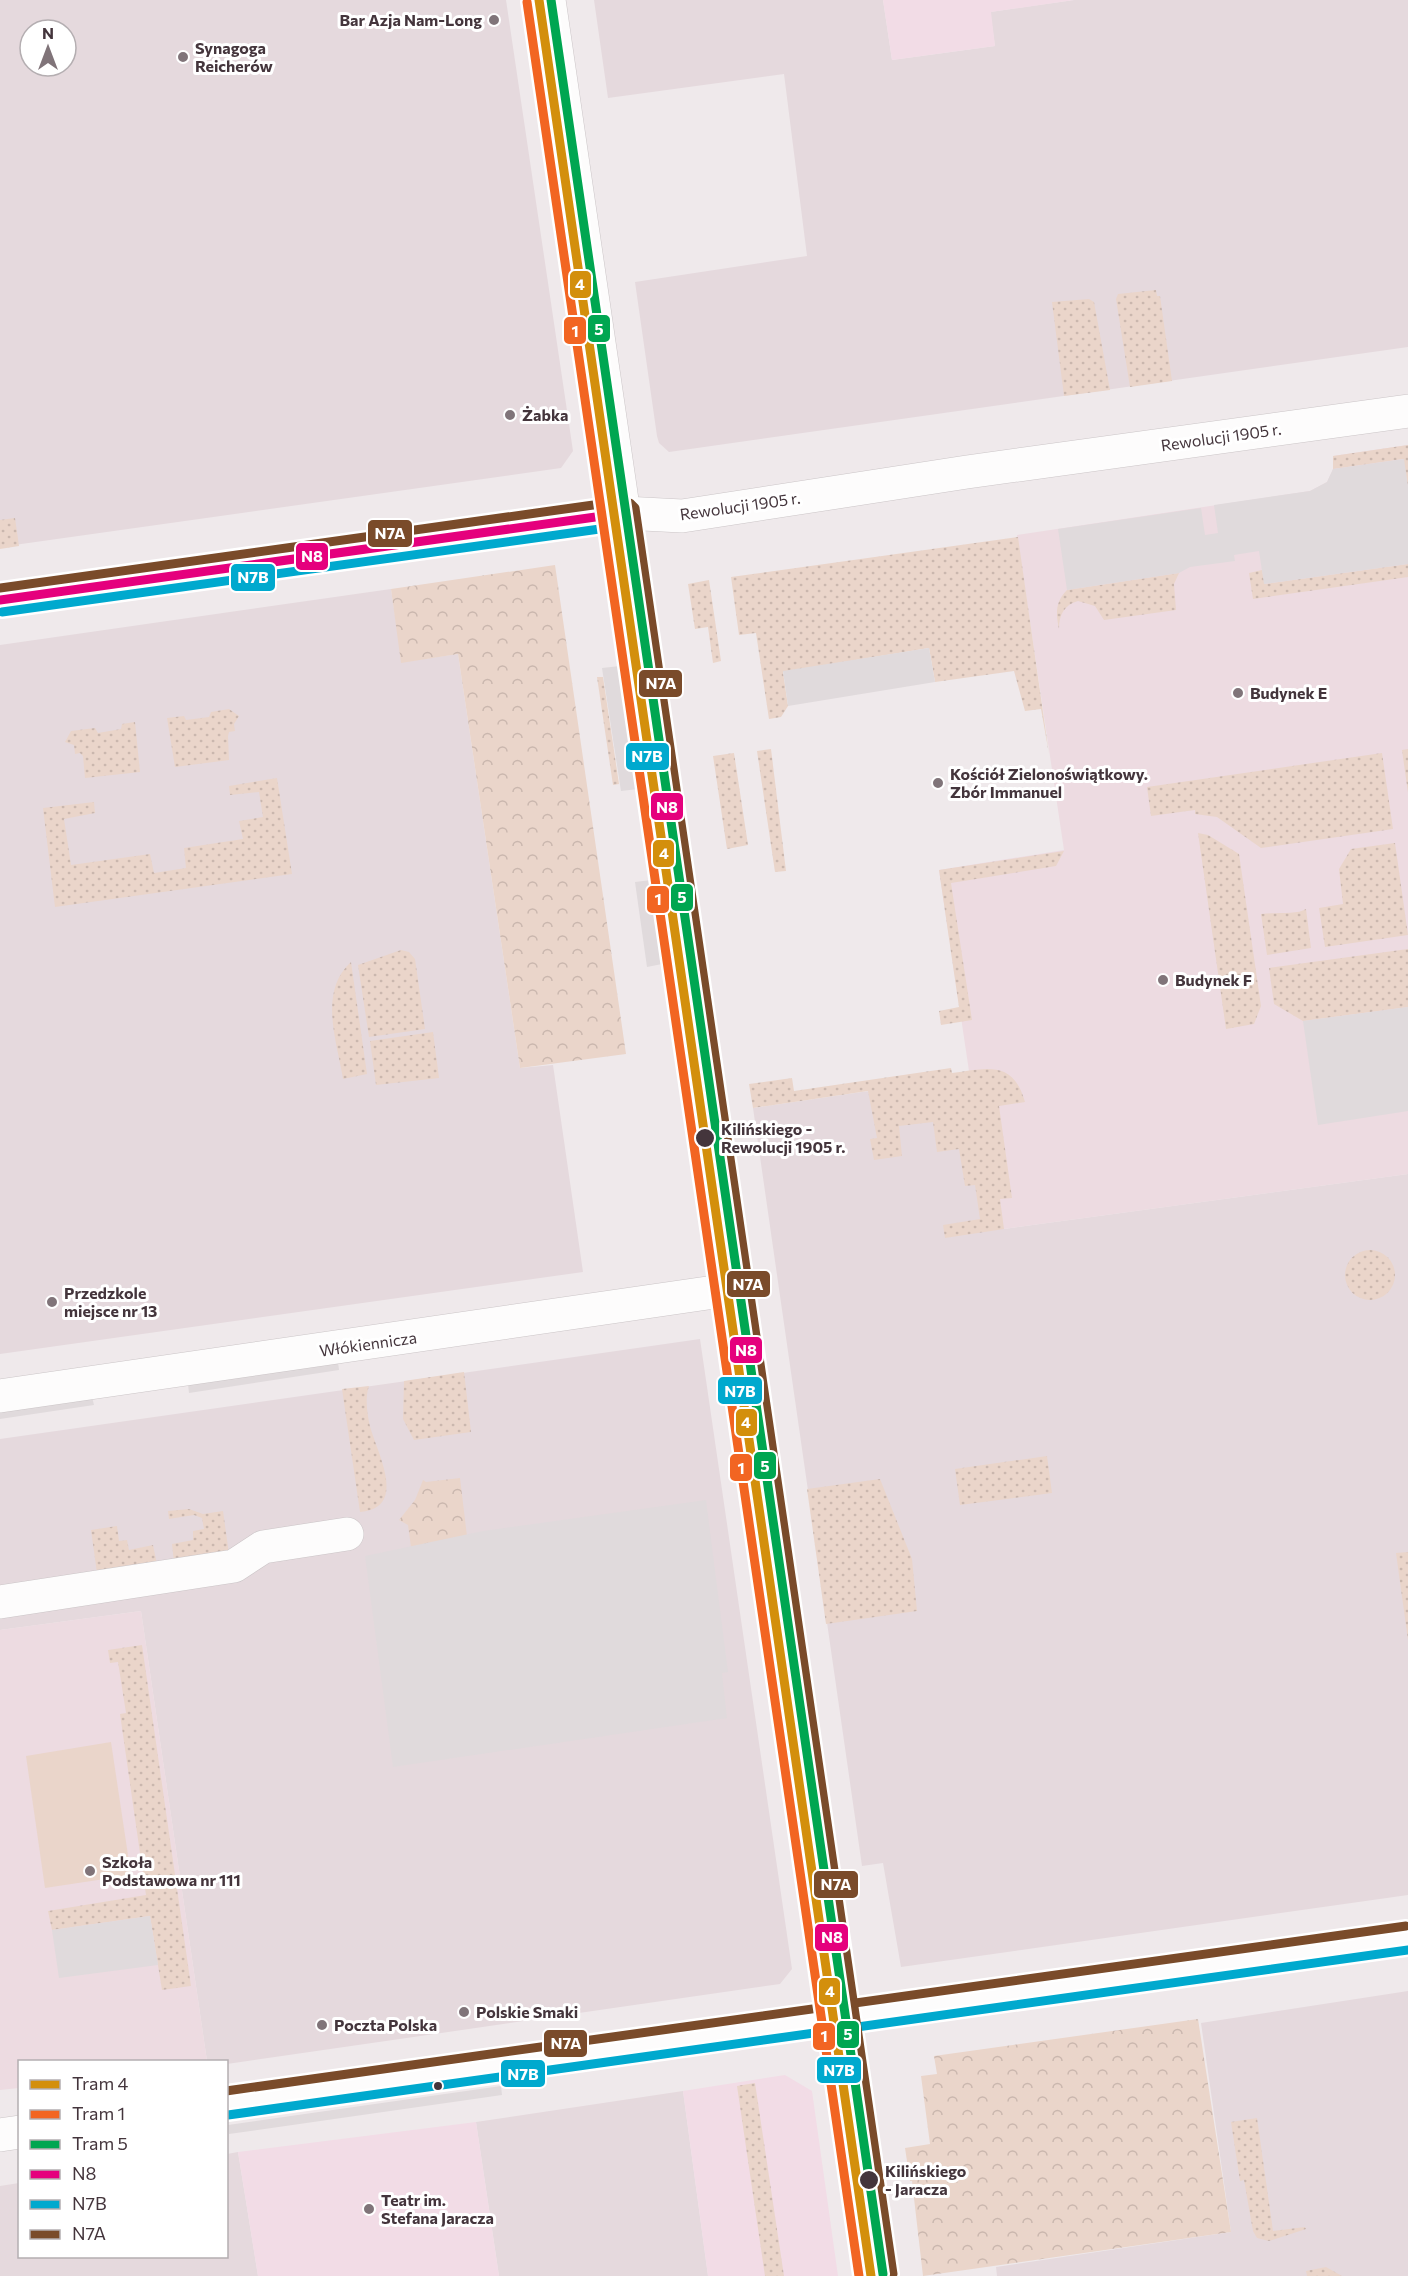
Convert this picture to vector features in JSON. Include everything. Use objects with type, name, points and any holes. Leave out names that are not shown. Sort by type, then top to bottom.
[{"type":"street","points":[[549,0],[735,1289],[881,2276]]},
{"type":"street","name":"Rewolucji 1905 r.","points":[[0,600],[624,513],[682,516],[945,475],[1408,411]]},
{"type":"street","name":"Włókiennicza","points":[[0,1396],[735,1289]]},
{"type":"street","points":[[0,1602],[234,1566],[263,1548],[347,1534]]},
{"type":"street","points":[[228,2103],[1408,1938]]},
{"type":"street","points":[[0,2135],[18,2132]]},
{"type":"shaded area","points":[[0,0],[506,0],[573,451],[561,468],[0,547]]},
{"type":"shaded area","points":[[594,0],[883,0],[892,60],[995,46],[990,12],[1074,0],[1408,0],[1408,347],[669,452],[659,443],[657,436],[635,282],[807,256],[784,74],[608,98]]},
{"type":"shaded area","points":[[883,0],[1074,0],[991,12],[995,46],[892,60]]},
{"type":"shaded area","points":[[1408,445],[1408,1174],[1004,1229],[969,1071],[939,870],[1064,850],[1017,535],[1310,491],[1327,482],[1333,469],[1333,456]]},
{"type":"shaded area","points":[[1404,459],[1408,487],[1408,564],[1264,584],[1259,551],[1234,555],[1235,561],[1190,567],[1179,573],[1067,590],[1058,529],[1201,508],[1205,535],[1218,533],[1214,505],[1310,491],[1327,482],[1333,469]]},
{"type":"shaded area","points":[[391,589],[402,662],[458,654],[520,1068],[553,1065],[583,1272],[0,1354],[0,645]]},
{"type":"shaded area","points":[[929,648],[935,682],[788,706],[783,671]]},
{"type":"shaded area","points":[[620,666],[638,789],[621,791],[602,668]]},
{"type":"shaded area","points":[[651,880],[662,964],[647,967],[635,882]]},
{"type":"shaded area","points":[[1408,1007],[1408,1111],[1318,1125],[1303,1021]]},
{"type":"shaded area","points":[[986,1078],[1004,1229],[1408,1174],[1408,1895],[901,1967],[883,1863],[862,1866],[753,1108],[862,1092]]},
{"type":"shaded area","points":[[700,1339],[792,1969],[780,1984],[228,2064],[228,2060],[207,2060],[141,1611],[0,1630],[0,1439]]},
{"type":"shaded area","points":[[338,1362],[339,1370],[189,1393],[188,1384]]},
{"type":"shaded area","points":[[92,1397],[94,1405],[0,1419],[0,1410]]},
{"type":"shaded area","points":[[706,1500],[728,1672],[722,1673],[727,1718],[393,1767],[365,1556],[483,1531]]},
{"type":"shaded area","name":"Szkoła Podstawowa nr 111","points":[[141,1611],[207,2060],[18,2060],[18,2088],[0,2090],[0,1630]]},
{"type":"shaded area","points":[[150,1916],[158,1965],[59,1978],[52,1930]]},
{"type":"shaded area","points":[[1408,1991],[1408,2276],[997,2276],[996,2267],[1231,2232],[1201,2023]]},
{"type":"shaded area","points":[[785,2075],[812,2091],[838,2276],[708,2276],[683,2091]]},
{"type":"shaded area","points":[[501,2086],[502,2095],[229,2134],[228,2125]]},
{"type":"shaded area","points":[[683,2091],[708,2276],[499,2276],[476,2122]]},
{"type":"shaded area","name":"Teatr im. Stefana Jaracza","points":[[476,2122],[499,2276],[258,2276],[238,2152]]},
{"type":"shaded area","points":[[238,2152],[258,2276],[0,2276],[0,2186],[18,2183],[18,2258],[228,2258],[228,2154]]},
{"type":"green space","points":[[1156,290],[1157,296],[1160,296],[1172,381],[1130,387],[1116,299],[1118,294]]},
{"type":"green space","points":[[1089,299],[1094,302],[1110,390],[1064,396],[1052,302]]},
{"type":"green space","points":[[1408,445],[1408,487],[1403,459],[1333,469],[1333,456]]},
{"type":"green space","points":[[15,518],[19,546],[0,549],[0,520]]},
{"type":"green space","points":[[1018,537],[1049,754],[1041,709],[1025,711],[1014,671],[935,682],[929,648],[783,672],[788,706],[781,717],[769,719],[756,633],[739,635],[731,577]]},
{"type":"green space","points":[[1408,564],[1408,577],[1253,599],[1249,573],[1262,570],[1265,584]]},
{"type":"green space","points":[[555,565],[626,1054],[520,1068],[458,654],[401,663],[391,589]]},
{"type":"green space","points":[[1179,573],[1174,584],[1176,610],[1104,620],[1095,606],[1078,601],[1063,611],[1059,629],[1057,608],[1067,590]]},
{"type":"green space","points":[[709,580],[721,661],[713,663],[708,627],[695,629],[688,584]]},
{"type":"green space","points":[[597,677],[603,677],[619,784],[613,785]]},
{"type":"green space","points":[[229,709],[239,716],[234,724],[235,731],[229,732],[228,736],[229,760],[175,767],[167,718],[184,716],[186,720],[209,717],[211,712]]},
{"type":"green space","points":[[135,722],[140,772],[85,778],[83,756],[80,753],[75,754],[74,745],[65,742],[71,731],[95,728],[98,733],[121,729],[122,724]]},
{"type":"green space","points":[[771,749],[786,871],[775,872],[757,751]]},
{"type":"green space","points":[[1408,749],[1408,793],[1402,750]]},
{"type":"green space","points":[[734,753],[748,845],[727,849],[713,756]]},
{"type":"green space","points":[[1382,753],[1393,829],[1261,848],[1217,817],[1195,814],[1195,810],[1151,816],[1147,787]]},
{"type":"green space","points":[[277,778],[292,874],[55,907],[43,808],[94,802],[95,813],[64,819],[71,865],[150,854],[154,873],[186,868],[184,848],[243,839],[239,821],[263,817],[259,792],[230,795],[229,786]]},
{"type":"green space","points":[[1198,833],[1208,835],[1239,854],[1261,1006],[1254,1024],[1226,1029]]},
{"type":"green space","points":[[1395,843],[1408,935],[1325,947],[1319,908],[1343,904],[1339,869],[1351,849]]},
{"type":"green space","points":[[1064,851],[1056,866],[951,883],[972,1020],[941,1025],[939,1011],[959,1007],[939,870]]},
{"type":"green space","points":[[1306,909],[1311,948],[1267,955],[1261,914],[1292,913]]},
{"type":"green space","points":[[1408,949],[1408,1007],[1303,1021],[1274,1004],[1269,968]]},
{"type":"green space","points":[[401,950],[409,952],[415,959],[425,1029],[369,1037],[358,965]]},
{"type":"green space","points":[[351,962],[367,1074],[343,1079],[334,1033],[332,1002],[341,974]]},
{"type":"green space","points":[[433,1032],[439,1078],[376,1085],[370,1041]]},
{"type":"green space","points":[[951,1068],[952,1073],[988,1069],[1006,1073],[1020,1088],[1025,1102],[999,1106],[1012,1198],[1000,1199],[1004,1229],[945,1238],[943,1225],[980,1219],[975,1185],[965,1186],[959,1149],[937,1152],[933,1122],[899,1126],[902,1156],[874,1160],[870,1139],[877,1138],[868,1091],[753,1108],[749,1084],[792,1078],[794,1091]]},
{"type":"green space","points":[[1365,1250],[1375,1250],[1388,1257],[1395,1270],[1395,1280],[1388,1293],[1375,1300],[1365,1300],[1356,1296],[1349,1289],[1345,1280],[1345,1270],[1349,1261],[1356,1254]]},
{"type":"green space","points":[[464,1372],[471,1432],[414,1440],[403,1419],[404,1381]]},
{"type":"green space","points":[[369,1386],[367,1408],[369,1422],[386,1475],[387,1489],[384,1500],[375,1508],[360,1512],[342,1389]]},
{"type":"green space","points":[[1047,1456],[1052,1493],[960,1505],[955,1469]]},
{"type":"green space","points":[[460,1478],[467,1536],[411,1547],[408,1525],[399,1520],[415,1500],[423,1480],[426,1482]]},
{"type":"green space","points":[[880,1479],[912,1559],[917,1611],[826,1624],[807,1489]]},
{"type":"green space","points":[[189,1509],[203,1514],[223,1511],[229,1554],[174,1562],[172,1544],[193,1540],[193,1531],[204,1529],[202,1518],[194,1515],[169,1519],[168,1511]]},
{"type":"green space","points":[[117,1526],[119,1541],[127,1540],[129,1550],[153,1545],[157,1564],[97,1573],[91,1530]]},
{"type":"green space","points":[[1408,1552],[1408,1640],[1396,1553]]},
{"type":"green space","points":[[142,1645],[191,1986],[162,1990],[150,1916],[52,1930],[48,1911],[146,1895],[120,1714],[126,1713],[118,1662],[110,1663],[108,1650]]},
{"type":"green space","points":[[111,1742],[131,1875],[45,1888],[26,1756]]},
{"type":"green space","points":[[1198,2019],[1231,2232],[923,2276],[912,2181],[910,2181],[905,2148],[930,2144],[921,2076],[937,2074],[934,2056]]},
{"type":"green space","points":[[755,2083],[784,2276],[765,2276],[737,2086]]},
{"type":"green space","points":[[1257,2118],[1273,2231],[1305,2227],[1306,2229],[1269,2241],[1257,2238],[1253,2231],[1244,2180],[1240,2181],[1231,2122]]},
{"type":"green space","points":[[1326,2267],[1342,2276],[1307,2276],[1306,2271]]},
{"type":"tram line","name":"4","points":[[539,0],[871,2276]]},
{"type":"tram line","name":"5","points":[[551,0],[883,2274]]},
{"type":"tram line","name":"1","points":[[527,2],[859,2276]]},
{"type":"transit line","name":"N7A","points":[[0,588],[622,501],[630,503],[635,508],[893,2274]]},
{"type":"transit line","name":"N8","points":[[624,513],[881,2276]]},
{"type":"transit line","name":"N8","points":[[0,600],[624,513]]},
{"type":"transit line","name":"N7B","points":[[2,612],[614,527],[869,2276]]},
{"type":"transit line","name":"N7A","points":[[228,2091],[1406,1926]]},
{"type":"transit line","name":"N7B","points":[[228,2115],[1408,1950]]},
{"type":"place","name":"Bar Azja Nam-Long","points":[[494,20]]},
{"type":"place","name":"Synagoga Reicherów","points":[[183,57]]},
{"type":"place","name":"Żabka","points":[[510,415]]},
{"type":"place","name":"Budynek E","points":[[1238,693]]},
{"type":"place","name":"Kościół Zielonoświątkowy. Zbór Immanuel","points":[[938,783]]},
{"type":"place","name":"Budynek F","points":[[1163,980]]},
{"type":"place","name":"Kilińskiego - Rewolucji 1905 r.","points":[[705,1138]]},
{"type":"place","name":"Przedzkole miejsce nr 13","points":[[52,1302]]},
{"type":"place","name":"Szkoła Podstawowa nr 111","points":[[90,1871]]},
{"type":"place","name":"Polskie Smaki","points":[[464,2012]]},
{"type":"place","name":"Poczta Polska","points":[[322,2025]]},
{"type":"place","name":"Kilińskiego - Jaracza","points":[[869,2180]]},
{"type":"place","name":"Teatr im. Stefana Jaracza","points":[[369,2209]]}]
